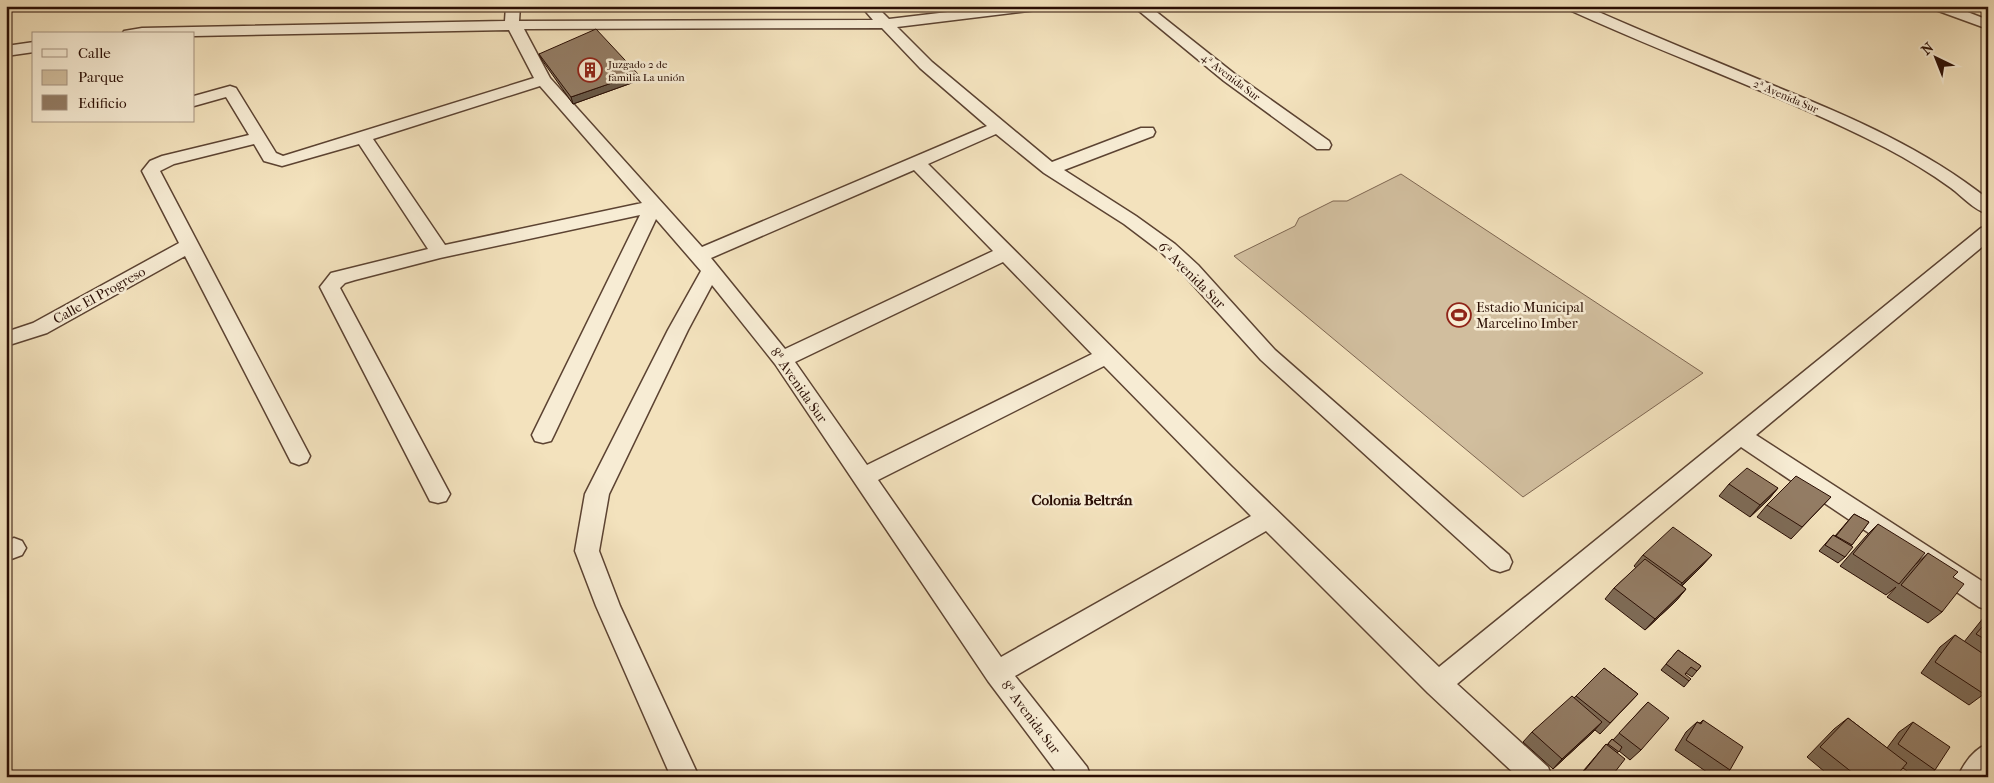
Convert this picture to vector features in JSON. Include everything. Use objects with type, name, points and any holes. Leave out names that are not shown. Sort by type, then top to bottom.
[{"type":"street","name":"6ª Avenida Sur","points":[[868,6],[926,66],[1050,169],[1130,220],[1168,248],[1268,355],[1500,562]]},
{"type":"street","points":[[142,32],[514,16],[885,24],[1037,6]]},
{"type":"street","name":"4ª Avenida Sur","points":[[1140,6],[1230,78],[1323,145]]},
{"type":"street","name":"2ª Avenida Sur","points":[[1572,6],[1853,126],[1928,166],[1988,208]]},
{"type":"street","points":[[1938,6],[1988,25]]},
{"type":"street","name":"8ª Avenida Sur","points":[[514,16],[543,80],[704,263],[782,359],[997,673],[1076,777]]},
{"type":"street","points":[[6,51],[32,47]]},
{"type":"street","points":[[195,101],[230,91],[270,158],[282,161],[543,80]]},
{"type":"street","points":[[685,777],[608,606],[587,551],[597,494],[678,330],[704,263],[998,127]]},
{"type":"street","points":[[1050,169],[1147,132]]},
{"type":"street","points":[[363,137],[440,252]]},
{"type":"street","points":[[259,138],[168,160],[156,165],[151,171],[299,456]]},
{"type":"street","points":[[917,163],[1268,518],[1437,684],[1538,777]]},
{"type":"street","points":[[438,494],[330,287],[338,278],[351,274],[440,252],[653,206]]},
{"type":"street","points":[[543,434],[653,206]]},
{"type":"street","points":[[1437,684],[1988,232]]},
{"type":"street","name":"Calle El Progreso","points":[[6,340],[40,328],[190,245]]},
{"type":"street","points":[[782,359],[1006,253]]},
{"type":"street","points":[[863,477],[1107,355]]},
{"type":"street","points":[[1740,435],[1988,599]]},
{"type":"street","points":[[997,673],[1268,518]]},
{"type":"street","points":[[1972,777],[1988,757]]},
{"type":"green space","name":"Estadio Municipal Marcelino Imber","points":[[1401,174],[1703,373],[1523,497],[1234,256],[1295,226],[1299,218],[1333,201],[1347,201]]},
{"type":"building","name":"Juzgado 2 de familia La unión","points":[[596,29],[638,74],[571,97],[539,54]]},
{"type":"building","points":[[1747,468],[1778,488],[1760,505],[1729,484]]},
{"type":"building","points":[[1796,476],[1831,497],[1802,527],[1767,505]]},
{"type":"building","points":[[1854,514],[1869,522],[1852,545],[1836,536]]},
{"type":"building","points":[[1878,524],[1925,553],[1899,584],[1853,554]]},
{"type":"building","points":[[1673,527],[1712,555],[1682,583],[1643,555]]},
{"type":"building","points":[[1833,535],[1853,547],[1845,557],[1825,545]]},
{"type":"building","points":[[1928,553],[1958,572],[1953,577],[1964,584],[1942,612],[1901,585]]},
{"type":"building","points":[[1645,559],[1686,589],[1655,619],[1614,588]]},
{"type":"building","points":[[1988,620],[1988,641],[1976,634]]},
{"type":"building","points":[[1955,635],[1988,657],[1988,689],[1984,694],[1935,662]]},
{"type":"building","points":[[1678,650],[1701,666],[1697,671],[1691,667],[1685,674],[1691,679],[1689,681],[1666,664]]},
{"type":"building","points":[[1604,668],[1638,694],[1610,723],[1576,696]]},
{"type":"building","points":[[1572,696],[1602,722],[1562,759],[1532,732]]},
{"type":"building","points":[[1648,702],[1669,718],[1641,750],[1619,733]]},
{"type":"building","points":[[1848,718],[1907,763],[1895,777],[1858,777],[1820,747]]},
{"type":"building","points":[[1703,720],[1743,747],[1730,770],[1686,740],[1697,722],[1701,724]]},
{"type":"building","points":[[1913,722],[1950,747],[1935,770],[1898,744]]},
{"type":"building","points":[[1612,739],[1622,747],[1619,752],[1608,744]]},
{"type":"building","points":[[1606,744],[1625,759],[1611,777],[1583,777],[1581,775]]},
{"type":"place","name":"Juzgado 2 de familia La unión","points":[[590,70]]},
{"type":"place","name":"Estadio Municipal Marcelino Imber","points":[[1459,315]]},
{"type":"district","name":"Colonia Beltrán","points":[[1082,500]]}]
